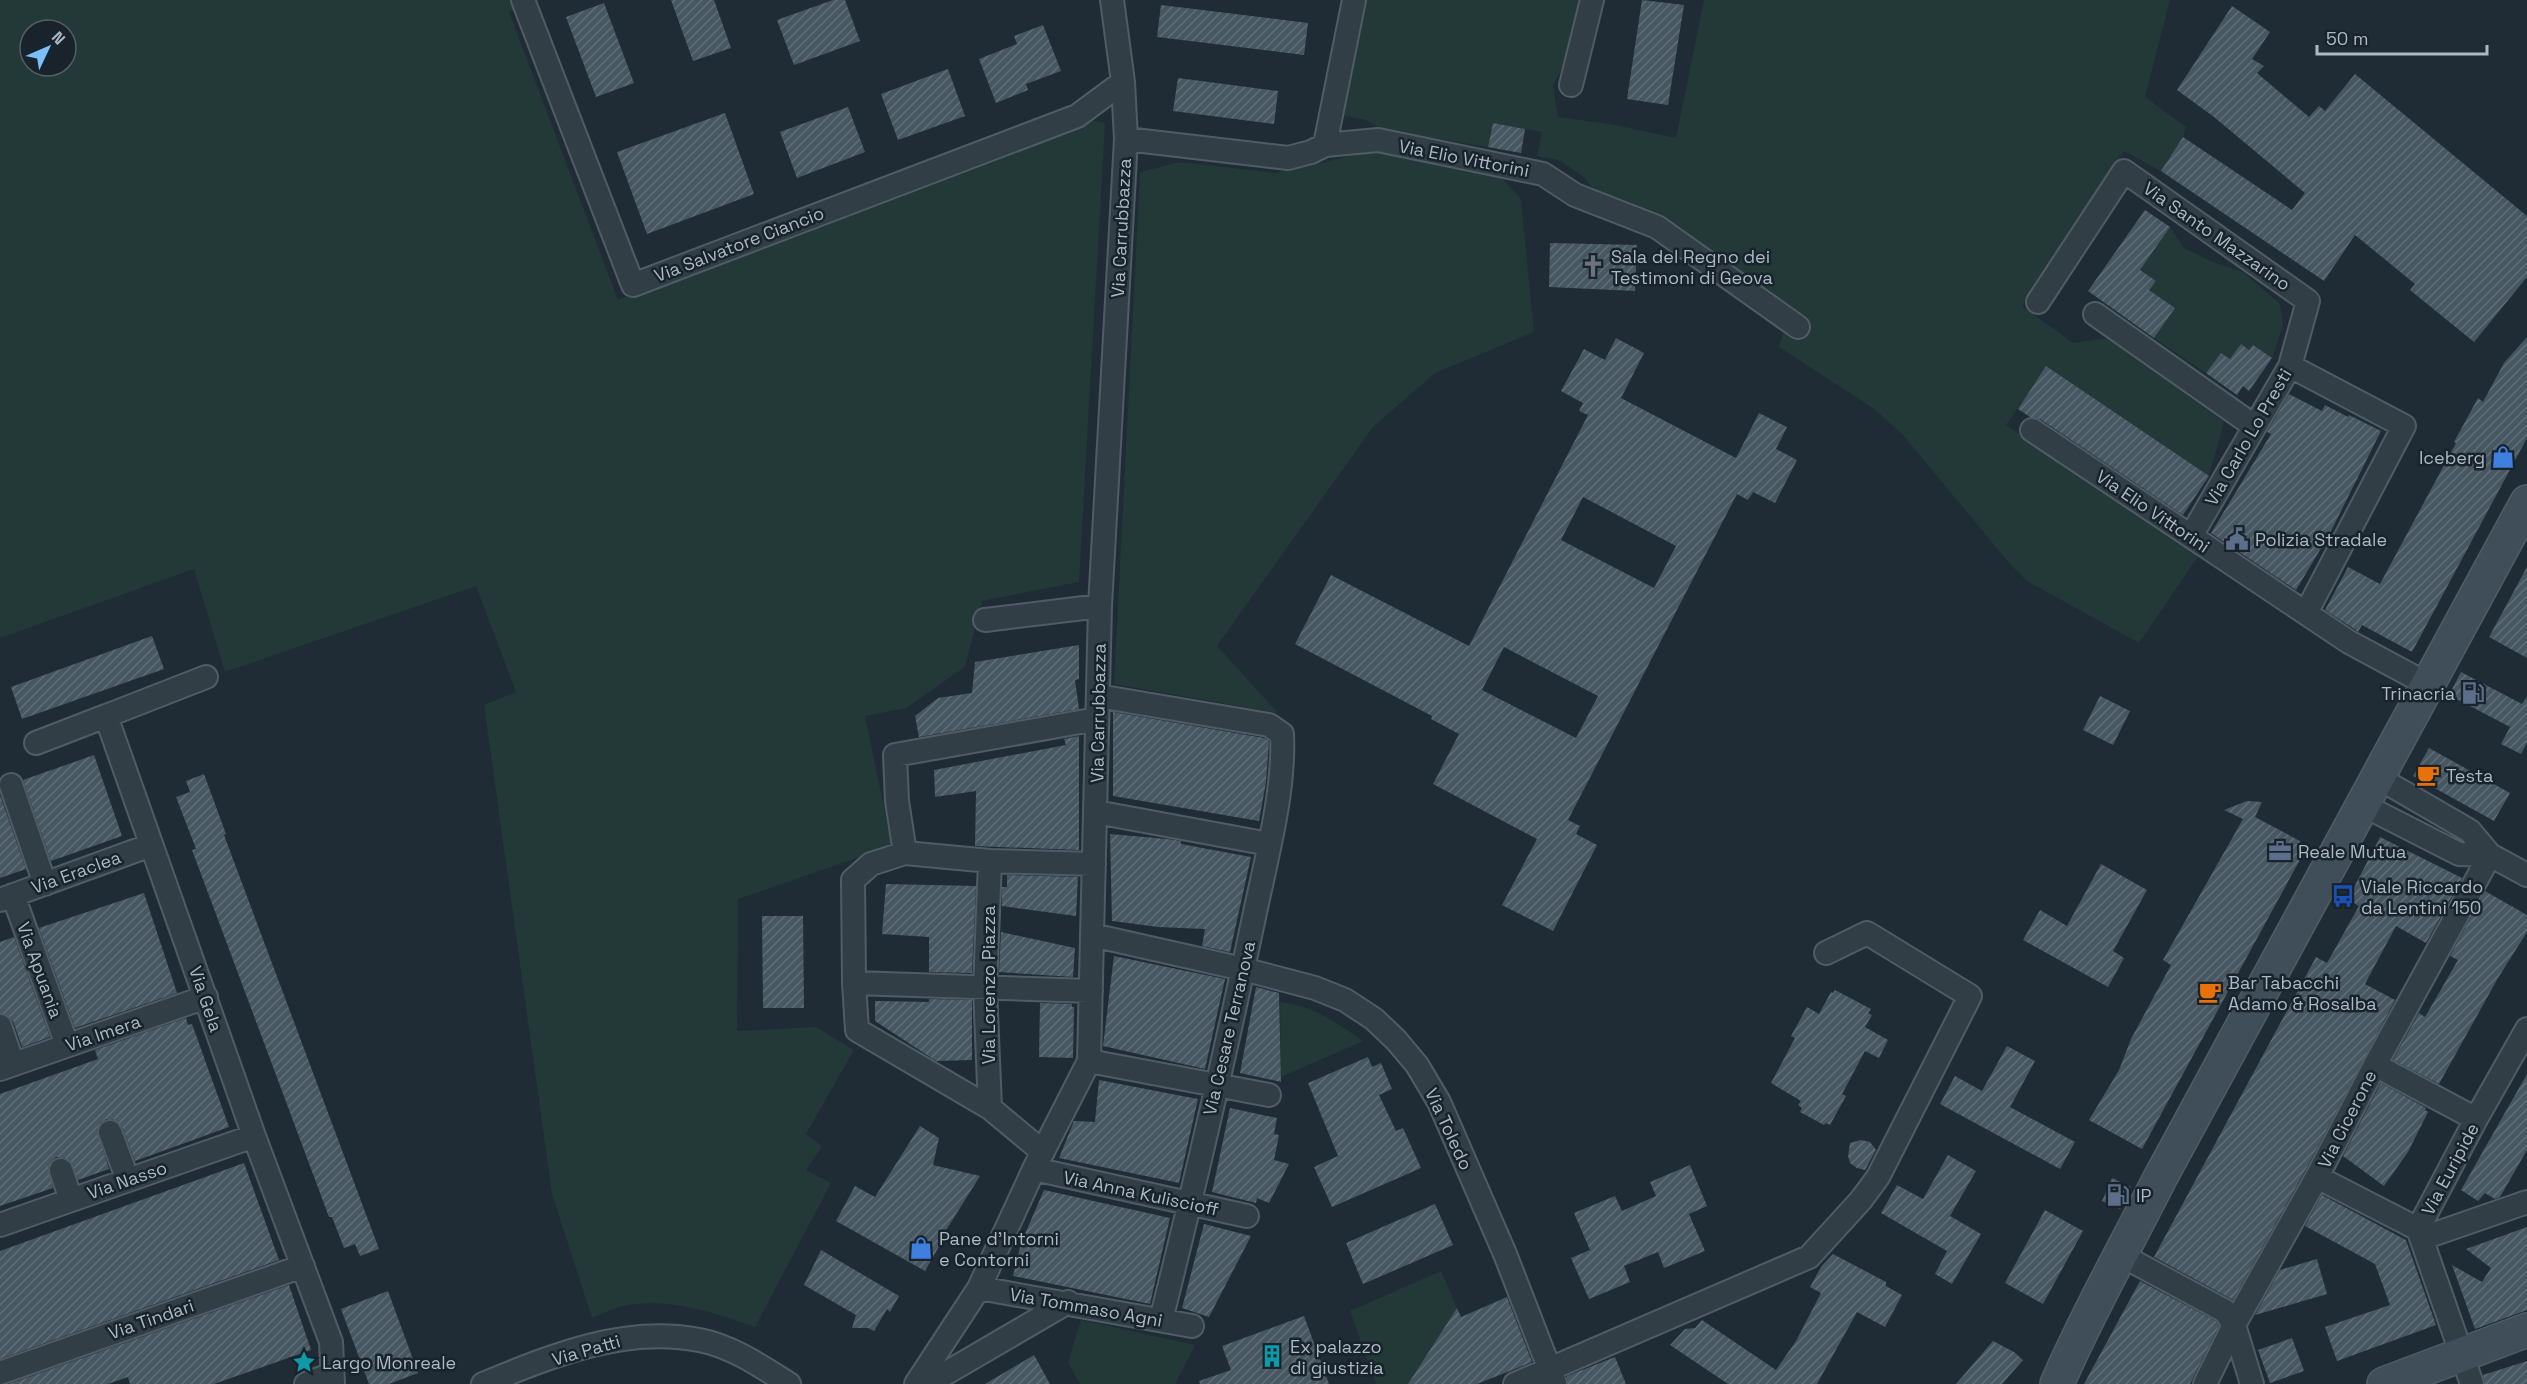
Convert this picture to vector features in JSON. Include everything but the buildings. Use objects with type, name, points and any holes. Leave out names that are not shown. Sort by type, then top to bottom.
[{"type":"main road","points":[[2057,1384],[2076,1340],[2159,1180],[2369,790],[2526,508]]},
{"type":"main road","points":[[2384,1384],[2527,1330]]},
{"type":"main road","points":[[2038,1384],[2076,1340]]},
{"type":"street","name":"Via Salvatore Ciancio","points":[[523,0],[633,285],[1077,116],[1123,82]]},
{"type":"street","name":"Via Carrubbazza","points":[[917,1384],[979,1288],[1089,1061],[1100,606],[1126,139],[1123,82],[1112,0]]},
{"type":"street","points":[[1325,145],[1354,0]]},
{"type":"street","points":[[1571,85],[1592,0]]},
{"type":"street","name":"Via Elio Vittorini","points":[[1126,139],[1288,158],[1311,152],[1325,145],[1377,140],[1543,174],[1575,195],[1657,226],[1798,327]]},
{"type":"street","name":"Via Santo Mazzarino","points":[[2038,302],[2124,171],[2308,301]]},
{"type":"street","name":"Via Carlo Lo Presti","points":[[2191,536],[2290,366],[2308,301]]},
{"type":"street","points":[[2094,314],[2254,426]]},
{"type":"street","points":[[2290,366],[2404,426],[2306,614]]},
{"type":"street","name":"Via Elio Vittorini","points":[[2032,430],[2349,642],[2427,684]]},
{"type":"street","points":[[985,620],[1100,606]]},
{"type":"street","points":[[36,743],[206,677]]},
{"type":"street","name":"Via Cesare Terranova","points":[[1098,696],[1269,724],[1281,734],[1283,760],[1269,844],[1190,1203],[1161,1320]]},
{"type":"street","name":"Via Gela","points":[[106,716],[254,1136],[331,1342],[333,1379]]},
{"type":"street","points":[[905,853],[897,801],[896,755],[1097,719]]},
{"type":"street","points":[[11,786],[45,884]]},
{"type":"street","points":[[2369,790],[2458,854],[2490,855]]},
{"type":"street","points":[[2369,790],[2470,831],[2490,855],[2527,875]]},
{"type":"street","points":[[1096,812],[1269,844]]},
{"type":"street","name":"Via Eraclea","points":[[7,897],[151,845]]},
{"type":"street","points":[[1039,1161],[990,1108],[857,1030],[853,880],[871,864],[905,853],[990,861],[1094,864]]},
{"type":"street","name":"Via Cicerone","points":[[2205,1384],[2234,1325],[2317,1177],[2375,1065],[2490,855]]},
{"type":"street","name":"Via Lorenzo Piazza","points":[[990,861],[986,988],[990,1108]]},
{"type":"street","name":"Via Apuania","points":[[7,897],[68,1046]]},
{"type":"street","points":[[1515,1384],[1553,1377],[1809,1257],[1861,1200],[1878,1177],[1970,996],[1867,933],[1826,953]]},
{"type":"street","name":"Via Toledo","points":[[1092,935],[1243,969],[1315,988],[1345,1000],[1374,1019],[1417,1065],[1438,1102],[1500,1243],[1553,1377]]},
{"type":"street","points":[[854,982],[1092,991]]},
{"type":"street","name":"Via Imera","points":[[7,1067],[206,997]]},
{"type":"street","points":[[0,1026],[7,1067]]},
{"type":"street","name":"Via Euripide","points":[[2472,1384],[2420,1234],[2476,1119],[2527,1029]]},
{"type":"street","points":[[1089,1061],[1269,1095]]},
{"type":"street","points":[[2375,1065],[2476,1119]]},
{"type":"street","points":[[110,1132],[128,1180]]},
{"type":"street","name":"Via Nasso","points":[[0,1225],[254,1136]]},
{"type":"street","name":"Via Anna Kuliscioff","points":[[1039,1161],[1190,1203],[1247,1216]]},
{"type":"street","points":[[61,1170],[71,1200]]},
{"type":"street","points":[[2317,1177],[2420,1234],[2527,1202]]},
{"type":"street","points":[[2121,1255],[2225,1311],[2234,1325],[2252,1384]]},
{"type":"street","name":"Via Tindari","points":[[0,1373],[303,1266]]},
{"type":"street","name":"Via Tommaso Agni","points":[[979,1288],[1068,1302],[1192,1326]]},
{"type":"street","points":[[917,1384],[936,1379],[1068,1302]]},
{"type":"street","name":"Via Patti","points":[[483,1384],[602,1341],[651,1335],[700,1340],[748,1358],[789,1384]]},
{"type":"street","points":[[306,1384],[333,1379]]},
{"type":"green space","points":[[0,0],[539,0],[509,12],[618,300],[1085,119],[1105,123],[1079,582],[982,601],[965,667],[906,708],[865,716],[892,846],[738,899],[737,1031],[816,1027],[854,1050],[806,1134],[822,1146],[806,1170],[831,1183],[755,1327],[706,1311],[657,1303],[623,1306],[592,1318],[552,1194],[484,705],[516,692],[476,586],[225,672],[194,569],[0,638]]},
{"type":"green space","points":[[1363,0],[1579,0],[1563,66],[1553,85],[1558,117],[1615,125],[1676,138],[1704,0],[2170,0],[2145,97],[2186,127],[2183,137],[2161,171],[2124,151],[2022,306],[2073,343],[2108,338],[2224,422],[2209,476],[2047,367],[2006,425],[2199,555],[2139,643],[2027,581],[2010,564],[1902,434],[1873,408],[1779,347],[1785,326],[1802,341],[1810,324],[1661,222],[1598,197],[1585,178],[1559,160],[1537,156],[1542,132],[1493,123],[1488,147],[1385,131],[1366,120],[1341,115]]},
{"type":"green space","points":[[1376,150],[1465,165],[1502,178],[1521,199],[1534,332],[1435,373],[1373,427],[1217,646],[1278,713],[1114,684],[1140,172],[1180,162],[1276,173]]},
{"type":"green space","points":[[2170,227],[2184,248],[2215,263],[2243,272],[2280,304],[2283,325],[2272,358],[2253,345],[2249,350],[2241,344],[2230,359],[2221,353],[2206,373],[2154,338],[2175,308],[2149,290],[2156,281],[2140,270]]},
{"type":"green space","points":[[1280,1002],[1314,1011],[1334,1021],[1363,1041],[1281,1077]]},
{"type":"green space","points":[[1441,1271],[1457,1308],[1408,1384],[1376,1384],[1350,1311]]},
{"type":"green space","points":[[1081,1320],[1195,1345],[1175,1384],[1080,1384],[1068,1363]]},
{"type":"place","name":"Sala del Regno dei Testimoni di Geova","points":[[1593,266]]},
{"type":"place","name":"Iceberg","points":[[2503,457]]},
{"type":"place","name":"Polizia Stradale","points":[[2237,539]]},
{"type":"place","name":"Trinacria","points":[[2473,693]]},
{"type":"place","name":"Testa","points":[[2428,775]]},
{"type":"place","name":"Reale Mutua","points":[[2280,851]]},
{"type":"place","name":"Viale Riccardo da Lentini 150","points":[[2343,896]]},
{"type":"place","name":"Bar Tabacchi Adamo & Rosalba","points":[[2210,992]]},
{"type":"place","name":"IP","points":[[2118,1195]]},
{"type":"place","name":"Pane d'Intorni e Contorni","points":[[921,1248]]},
{"type":"place","name":"Ex palazzo di giustizia","points":[[1272,1356]]},
{"type":"place","name":"Largo Monreale","points":[[304,1362]]}]
